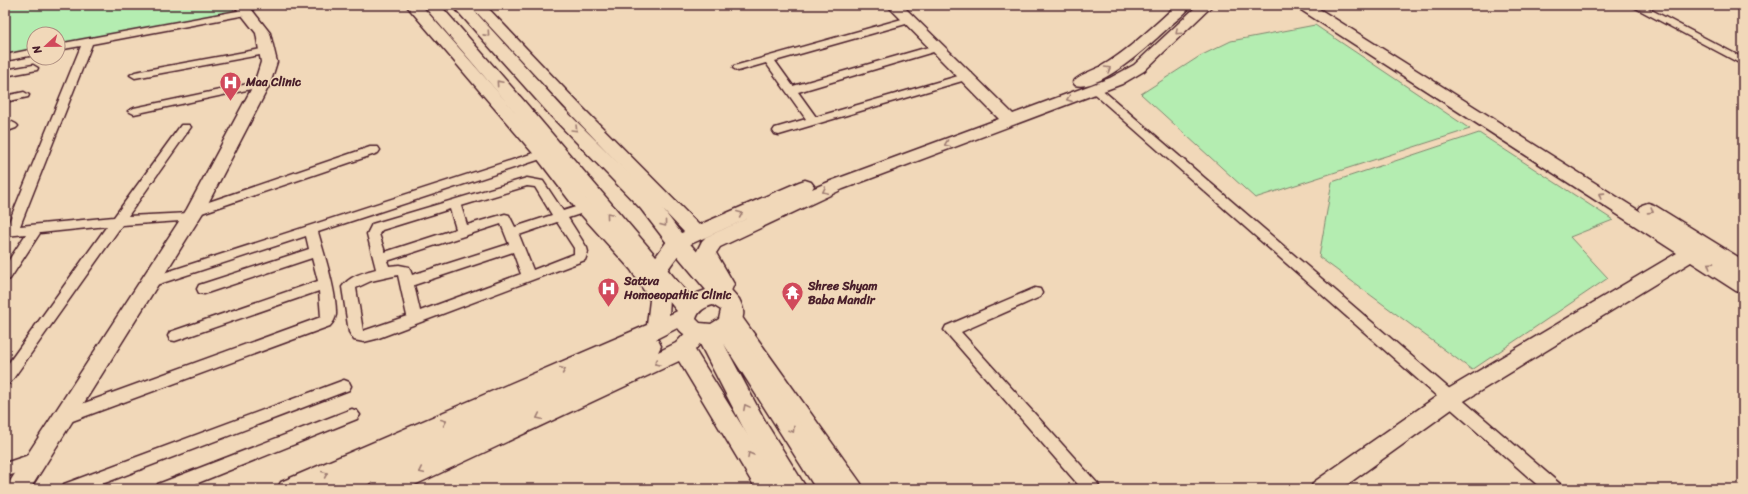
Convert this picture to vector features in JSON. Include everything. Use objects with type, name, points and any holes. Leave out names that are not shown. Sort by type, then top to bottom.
[{"type":"main road","points":[[431,5],[442,28],[656,272],[734,341],[830,489]]},
{"type":"main road","points":[[460,5],[546,88],[648,204],[686,237],[708,318],[758,430],[794,489]]},
{"type":"street","points":[[413,5],[442,28]]},
{"type":"street","points":[[477,5],[546,88]]},
{"type":"street","points":[[894,5],[1005,116]]},
{"type":"street","points":[[382,489],[671,356],[683,349],[708,318],[724,284],[706,253],[709,246],[713,242],[837,185],[1005,116],[1096,76],[1122,61],[1185,5]]},
{"type":"street","points":[[656,272],[686,237],[826,177],[1005,116],[1116,81],[1139,68],[1206,5]]},
{"type":"street","points":[[1303,5],[1698,249],[1743,269]]},
{"type":"street","points":[[1321,5],[1698,249],[1743,286]]},
{"type":"street","points":[[1635,5],[1743,62]]},
{"type":"street","points":[[18,489],[35,460],[193,214],[262,84],[269,62],[263,33],[246,8],[66,46]]},
{"type":"street","points":[[738,68],[909,20]]},
{"type":"street","points":[[9,232],[88,41]]},
{"type":"street","points":[[792,90],[936,48]]},
{"type":"street","points":[[135,75],[267,51]]},
{"type":"street","points":[[5,58],[26,54]]},
{"type":"street","points":[[769,60],[813,121]]},
{"type":"street","points":[[5,73],[33,68]]},
{"type":"street","points":[[779,131],[965,77]]},
{"type":"street","points":[[134,111],[262,84]]},
{"type":"street","points":[[1094,89],[1554,489]]},
{"type":"street","points":[[5,99],[24,95]]},
{"type":"street","points":[[511,108],[543,154],[585,208],[638,265],[660,299],[657,330]]},
{"type":"street","points":[[5,379],[185,127]]},
{"type":"street","points":[[9,232],[37,228],[193,214],[374,150]]},
{"type":"street","points":[[150,282],[543,154]]},
{"type":"street","points":[[384,273],[373,234],[377,227],[521,183],[534,182],[539,184],[580,248],[580,257],[370,335],[359,336],[356,332],[349,287],[357,281],[384,273],[393,270],[404,270],[414,318]]},
{"type":"street","points":[[454,203],[463,232]]},
{"type":"street","points":[[511,233],[585,208]]},
{"type":"street","points":[[380,258],[505,218],[529,276]]},
{"type":"street","points":[[5,276],[37,228]]},
{"type":"street","points":[[62,418],[325,322],[328,319],[329,314],[325,284],[311,230]]},
{"type":"street","points":[[407,282],[516,246]]},
{"type":"street","points":[[1322,489],[1451,398],[1698,249]]},
{"type":"street","points":[[204,289],[317,250]]},
{"type":"street","points":[[175,336],[325,284]]},
{"type":"street","points":[[1035,293],[950,330],[1092,489]]},
{"type":"street","points":[[289,489],[657,330],[708,318]]},
{"type":"street","points":[[333,489],[578,381],[708,318]]},
{"type":"street","points":[[708,318],[852,489]]},
{"type":"street","points":[[683,349],[769,489]]},
{"type":"street","points":[[70,489],[344,386]]},
{"type":"street","points":[[164,489],[352,415]]},
{"type":"street","points":[[5,470],[35,460]]},
{"type":"green space","points":[[5,5],[230,5],[237,14],[66,46],[66,26],[26,26],[26,54],[5,58]]},
{"type":"green space","points":[[1315,25],[1470,129],[1255,198],[1141,94],[1200,56],[1231,41]]},
{"type":"green space","points":[[1479,133],[1613,220],[1570,237],[1608,278],[1472,370],[1319,257],[1332,182]]},
{"type":"place","name":"Maa Clinic","points":[[230,102]]},
{"type":"place","name":"Sattva Homoeopathic Clinic","points":[[609,308]]},
{"type":"place","name":"Shree Shyam Baba Mandir","points":[[792,312]]}]
